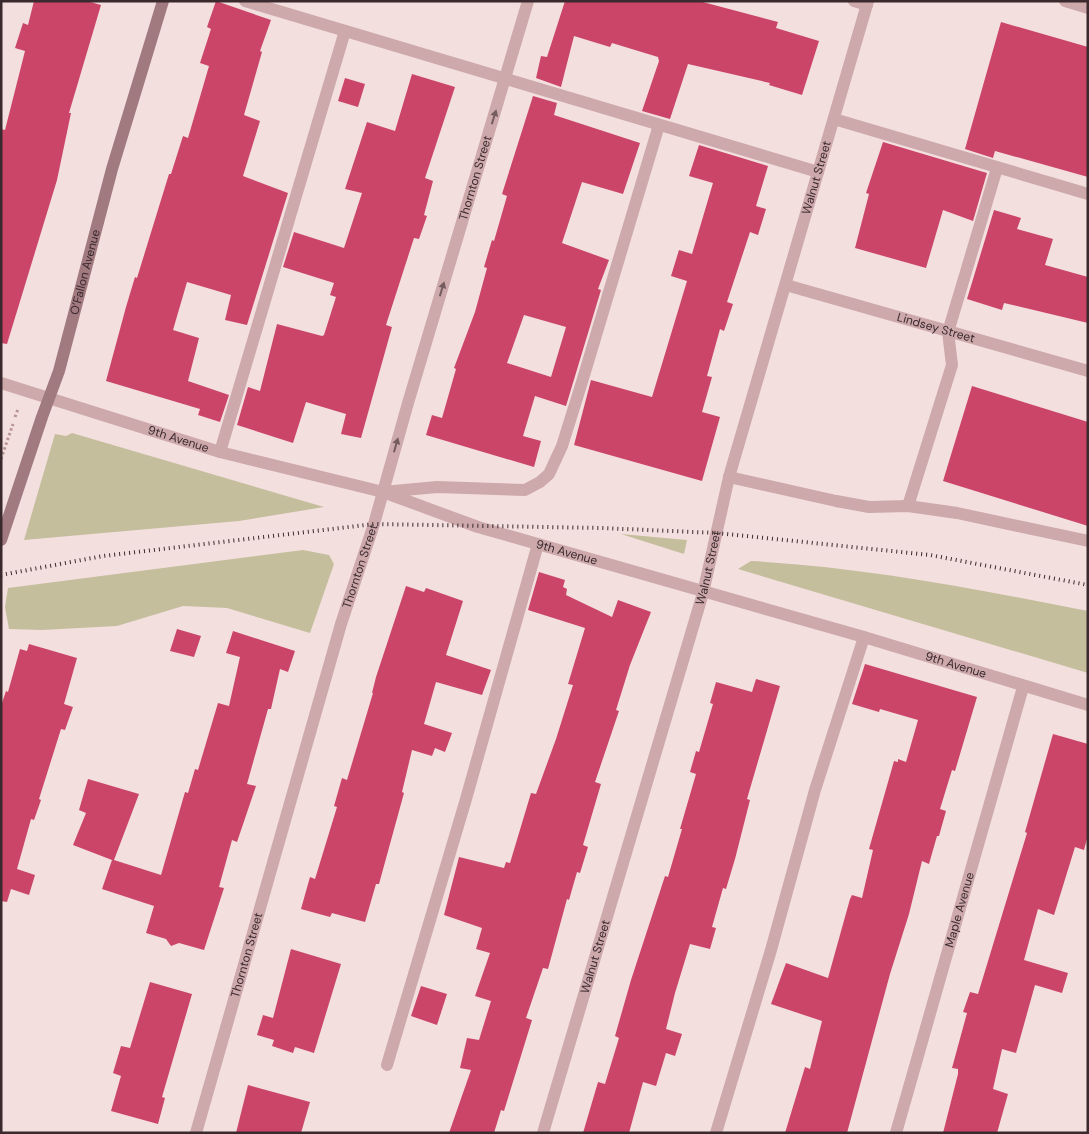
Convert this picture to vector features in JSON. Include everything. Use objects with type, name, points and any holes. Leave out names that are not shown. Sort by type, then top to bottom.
[{"type":"street","name":"O’Fallon Avenue","points":[[1,540],[59,371],[112,169],[163,1]]},
{"type":"street","points":[[245,1],[818,172]]},
{"type":"street","name":"Thornton Street","points":[[196,1133],[341,624],[383,492],[408,402],[528,1]]},
{"type":"street","points":[[854,1],[868,3]]},
{"type":"street","points":[[1065,1],[1088,8]]},
{"type":"street","name":"Walnut Street","points":[[543,1133],[703,593],[729,476],[868,3]]},
{"type":"street","points":[[220,452],[345,31]]},
{"type":"street","points":[[834,119],[1088,194]]},
{"type":"street","points":[[383,492],[437,487],[524,490],[540,482],[549,474],[562,446],[659,125]]},
{"type":"street","points":[[908,506],[952,365],[948,332],[997,168]]},
{"type":"street","name":"Lindsey Street","points":[[786,285],[1088,372]]},
{"type":"street","name":"9th Avenue","points":[[1,383],[220,452],[383,492],[478,526],[703,593],[864,637],[1023,687],[1088,705]]},
{"type":"street","points":[[729,476],[869,507],[908,506],[957,513],[1088,540]]},
{"type":"street","points":[[387,1065],[466,799],[538,544]]},
{"type":"street","points":[[716,1133],[772,950],[815,790],[864,637]]},
{"type":"street","name":"Maple Avenue","points":[[896,1133],[1023,687]]},
{"type":"path","points":[[15,417],[18,409]]},
{"type":"path","points":[[1,459],[14,424]]},
{"type":"shaded area","points":[[72,433],[324,507],[239,521],[24,540],[55,434],[66,436]]},
{"type":"shaded area","points":[[621,534],[687,540],[684,554]]},
{"type":"shaded area","points":[[303,550],[329,555],[334,564],[310,633],[227,608],[183,606],[117,626],[42,630],[9,629],[5,607],[8,588]]},
{"type":"shaded area","points":[[751,561],[836,568],[920,580],[1088,611],[1088,673],[738,569]]},
{"type":"building","points":[[34,1],[87,1],[101,5],[69,113],[71,113],[57,180],[7,344],[1,343],[1,129],[5,130],[25,51],[15,48],[23,23],[28,25]]},
{"type":"building","points":[[216,1],[271,20],[260,51],[262,52],[244,115],[260,121],[243,176],[288,193],[247,325],[225,320],[231,295],[187,282],[173,330],[199,338],[188,381],[229,395],[220,422],[198,415],[200,409],[106,381],[135,277],[137,278],[169,174],[171,174],[183,136],[188,138],[209,66],[200,63],[211,29],[207,27]]},
{"type":"building","points":[[565,1],[699,1],[778,22],[776,28],[819,41],[802,95],[769,85],[770,83],[688,64],[670,119],[642,111],[659,61],[658,57],[612,43],[610,47],[574,36],[561,87],[536,78],[541,56],[547,57]]},
{"type":"building","points":[[1001,22],[1088,47],[1088,177],[995,151],[993,158],[965,149]]},
{"type":"building","points":[[412,74],[455,87],[425,178],[433,181],[424,215],[427,216],[419,239],[414,238],[386,325],[392,327],[361,438],[341,434],[346,414],[306,402],[293,443],[237,425],[248,387],[260,391],[277,324],[324,335],[336,297],[330,295],[334,283],[283,267],[294,232],[344,248],[362,193],[345,189],[367,122],[395,131]]},
{"type":"building","points":[[345,78],[365,84],[358,107],[338,101]]},
{"type":"building","points":[[533,96],[557,103],[554,115],[640,143],[623,194],[582,182],[562,243],[609,260],[598,289],[601,290],[566,406],[535,396],[523,436],[541,441],[534,467],[426,435],[432,415],[442,418],[456,369],[454,368],[475,312],[487,268],[484,267],[492,240],[494,241],[507,196],[502,194]],"holes":[[[524,315],[566,327],[551,377],[507,363]]]},
{"type":"building","points":[[883,142],[987,173],[973,221],[943,210],[926,268],[855,248],[869,194],[866,193]]},
{"type":"building","points":[[699,145],[768,166],[756,206],[766,209],[758,235],[750,232],[727,302],[733,304],[724,331],[720,329],[707,376],[712,377],[702,412],[720,417],[702,481],[574,445],[591,380],[652,397],[687,281],[671,276],[679,250],[692,254],[713,183],[689,176]]},
{"type":"building","points":[[994,210],[1021,218],[1017,229],[1053,239],[1045,265],[1088,277],[1088,323],[1004,303],[1002,310],[967,299]]},
{"type":"building","points":[[972,386],[1088,422],[1088,526],[943,481]]},
{"type":"building","points":[[539,572],[565,580],[563,587],[567,589],[566,595],[612,617],[618,600],[651,612],[630,665],[616,710],[619,711],[595,782],[601,784],[583,845],[588,847],[580,873],[577,872],[569,900],[567,899],[548,969],[543,968],[526,1018],[532,1020],[504,1111],[501,1110],[494,1133],[449,1133],[471,1070],[460,1068],[467,1038],[479,1040],[491,1001],[475,996],[490,953],[476,949],[482,928],[444,915],[459,857],[504,868],[506,862],[510,863],[531,793],[536,794],[556,739],[573,685],[568,684],[585,628],[528,610]]},
{"type":"building","points":[[406,586],[424,592],[426,588],[463,601],[446,655],[491,670],[482,695],[436,682],[424,724],[452,733],[445,752],[435,748],[432,756],[412,750],[402,792],[404,793],[379,884],[376,884],[365,922],[332,913],[330,917],[301,909],[310,877],[315,879],[337,807],[334,806],[342,778],[347,780],[376,677]]},
{"type":"building","points":[[177,629],[201,636],[194,657],[170,651]]},
{"type":"building","points":[[233,631],[295,651],[288,672],[280,669],[271,709],[268,709],[247,784],[256,786],[237,842],[232,840],[219,887],[224,888],[204,950],[179,943],[171,946],[166,939],[146,933],[154,906],[102,889],[112,860],[73,845],[86,813],[79,810],[88,779],[139,794],[114,860],[161,875],[185,792],[188,793],[195,769],[198,770],[218,703],[229,706],[240,657],[226,653]]},
{"type":"building","points":[[29,644],[77,658],[64,704],[73,707],[65,730],[61,729],[39,799],[41,800],[34,820],[31,819],[17,869],[35,875],[29,895],[11,889],[7,902],[1,901],[1,706],[6,691],[8,692],[20,649],[27,651]]},
{"type":"building","points":[[865,664],[977,697],[955,771],[952,770],[940,809],[946,811],[939,836],[937,836],[929,864],[922,861],[909,914],[890,974],[847,1133],[785,1133],[805,1067],[810,1069],[822,1021],[771,1004],[786,963],[828,978],[850,899],[852,895],[862,898],[873,850],[869,849],[894,761],[898,762],[898,759],[906,762],[918,720],[880,709],[879,712],[852,704]]},
{"type":"building","points":[[756,679],[780,686],[747,799],[750,800],[735,859],[726,889],[723,888],[712,927],[716,928],[710,949],[690,944],[675,993],[666,1029],[682,1034],[675,1056],[666,1053],[656,1086],[643,1082],[629,1133],[583,1133],[598,1082],[605,1084],[619,1038],[615,1036],[631,980],[665,876],[668,877],[696,774],[690,772],[696,751],[699,752],[713,704],[710,703],[716,682],[752,692]]},
{"type":"building","points":[[1053,734],[1088,744],[1088,835],[1084,850],[1075,847],[1054,915],[1038,909],[1024,960],[1068,973],[1062,993],[1035,985],[1016,1053],[1002,1049],[993,1089],[1008,1094],[997,1133],[943,1133],[958,1074],[958,1069],[952,1068],[967,1013],[963,1012],[970,992],[978,994],[1027,833],[1025,832]]},
{"type":"building","points":[[291,949],[341,964],[314,1053],[295,1047],[293,1053],[272,1046],[274,1040],[257,1035],[263,1015],[273,1018]]},
{"type":"building","points":[[150,982],[192,994],[162,1097],[165,1098],[158,1124],[111,1111],[121,1076],[113,1073],[121,1046],[130,1048]]},
{"type":"building","points":[[421,986],[447,994],[437,1025],[411,1016]]},
{"type":"building","points":[[248,1085],[310,1102],[301,1133],[236,1133]]},
{"type":"railway","points":[[1,575],[103,556],[374,524],[602,528],[717,533],[930,555],[1088,585]]}]
